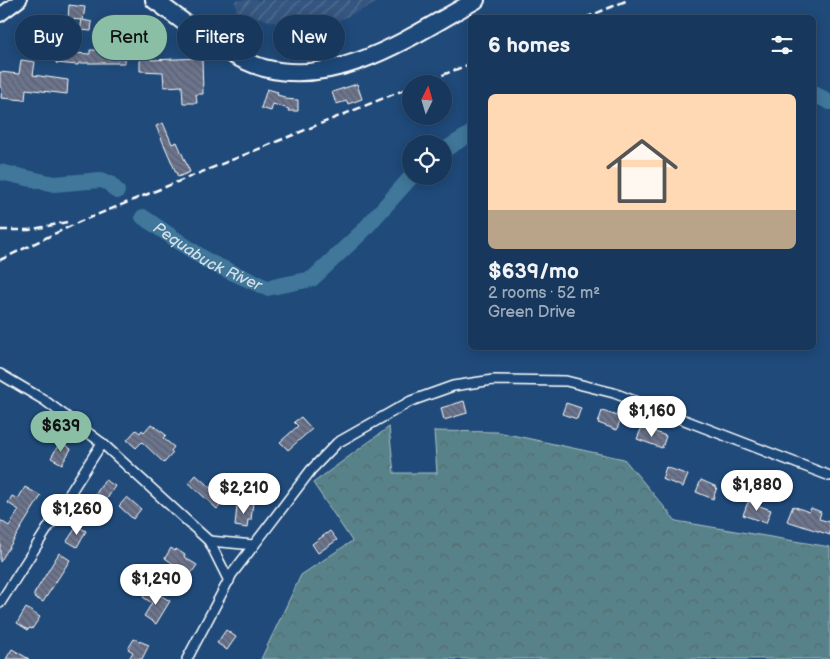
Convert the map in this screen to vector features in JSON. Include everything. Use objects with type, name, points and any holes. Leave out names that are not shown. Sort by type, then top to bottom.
[{"type":"highway","points":[[154,0],[212,42],[235,55],[264,68],[296,72],[330,69],[378,54],[476,0]]},
{"type":"main road","points":[[0,15],[20,0]]},
{"type":"street","points":[[0,374],[44,400],[102,444],[209,541],[231,578]]},
{"type":"street","points":[[187,659],[231,578],[311,470],[337,443],[411,401],[453,386],[493,380],[566,381],[614,393],[830,476]]},
{"type":"street","points":[[0,602],[102,444]]},
{"type":"street","points":[[209,541],[254,545]]},
{"type":"shaded area","points":[[235,0],[384,0],[345,17],[345,15],[273,15],[273,22],[263,19],[263,15],[250,15],[236,11]]},
{"type":"green space","points":[[389,427],[394,473],[437,473],[434,431],[498,432],[624,459],[676,521],[830,547],[830,659],[261,659],[301,575],[352,541],[313,483]]},
{"type":"building","points":[[69,5],[85,7],[83,20],[92,22],[91,31],[82,30],[82,15],[68,15]]},
{"type":"building","points":[[90,50],[92,50],[92,60],[125,60],[125,63],[79,63],[78,65],[56,63],[56,60],[82,60],[82,54],[90,54]]},
{"type":"building","points":[[21,60],[35,62],[33,75],[68,80],[67,94],[26,89],[25,100],[1,98],[0,72],[19,74]]},
{"type":"building","points":[[140,60],[202,60],[203,94],[196,94],[197,103],[183,103],[182,86],[164,87],[163,72],[140,71]]},
{"type":"building","points":[[357,84],[362,99],[348,104],[347,101],[336,104],[332,92]]},
{"type":"building","points":[[267,89],[278,92],[277,95],[285,97],[284,99],[298,100],[298,111],[288,111],[289,109],[273,104],[271,111],[261,108]]},
{"type":"building","points":[[163,123],[172,144],[177,142],[190,172],[178,177],[156,126]]},
{"type":"building","points":[[464,401],[467,413],[444,420],[441,408]]},
{"type":"building","points":[[566,403],[581,408],[577,419],[562,414]]},
{"type":"building","points":[[602,411],[621,417],[617,430],[598,423]]},
{"type":"building","points":[[301,417],[312,429],[288,450],[280,442],[298,426],[294,422]]},
{"type":"building","points":[[151,424],[166,435],[163,438],[174,447],[171,451],[173,453],[164,463],[142,442],[136,448],[127,440],[136,430],[140,433],[142,430],[144,432]]},
{"type":"building","points":[[642,427],[666,436],[662,448],[637,439]]},
{"type":"building","points":[[60,442],[71,449],[62,464],[51,458]]},
{"type":"building","points":[[666,467],[688,475],[683,487],[662,479]]},
{"type":"building","points":[[196,475],[225,501],[217,509],[189,483]]},
{"type":"building","points":[[105,480],[115,486],[97,515],[86,509]]},
{"type":"building","points":[[701,480],[717,487],[713,499],[696,492]]},
{"type":"building","points":[[25,487],[41,496],[0,562],[0,520],[9,526],[19,510],[8,503],[12,496],[18,499]]},
{"type":"building","points":[[127,497],[141,509],[133,519],[119,506]]},
{"type":"building","points":[[244,502],[253,502],[251,520],[248,520],[247,528],[235,526],[237,506],[243,507]]},
{"type":"building","points":[[748,502],[771,510],[766,523],[743,515]]},
{"type":"building","points":[[793,506],[809,512],[811,508],[821,512],[819,519],[830,522],[830,535],[787,521]]},
{"type":"building","points":[[77,526],[86,531],[77,547],[67,541]]},
{"type":"building","points":[[330,531],[337,540],[318,553],[312,544]]},
{"type":"building","points":[[171,548],[175,551],[176,549],[185,555],[184,557],[197,565],[190,575],[165,558]]},
{"type":"building","points":[[59,553],[70,560],[43,602],[34,597],[34,594]]},
{"type":"building","points":[[147,590],[170,601],[156,624],[144,616],[152,603],[143,597]]},
{"type":"building","points":[[26,608],[40,617],[32,629],[29,628],[28,630],[17,623]]},
{"type":"building","points":[[226,630],[236,637],[227,650],[217,643]]},
{"type":"building","points":[[134,639],[149,645],[142,659],[129,659],[133,652],[128,649]]},
{"type":"building","points":[[12,649],[29,659],[6,659]]},
{"type":"waterway","name":"Pequabuck River","points":[[816,95],[830,102]]},
{"type":"waterway","name":"Pequabuck River","points":[[452,145],[468,135]]},
{"type":"waterway","name":"Pequabuck River","points":[[0,172],[54,184],[101,180],[109,183],[117,191]]},
{"type":"waterway","name":"Pequabuck River","points":[[143,217],[209,262],[267,288],[312,279],[362,232],[404,185]]},
{"type":"railway","points":[[592,15],[628,0]]},
{"type":"railway","points":[[442,75],[468,65]]},
{"type":"railway","points":[[0,260],[79,222],[402,91]]},
{"type":"railway","points":[[0,230],[29,230],[67,222]]}]
